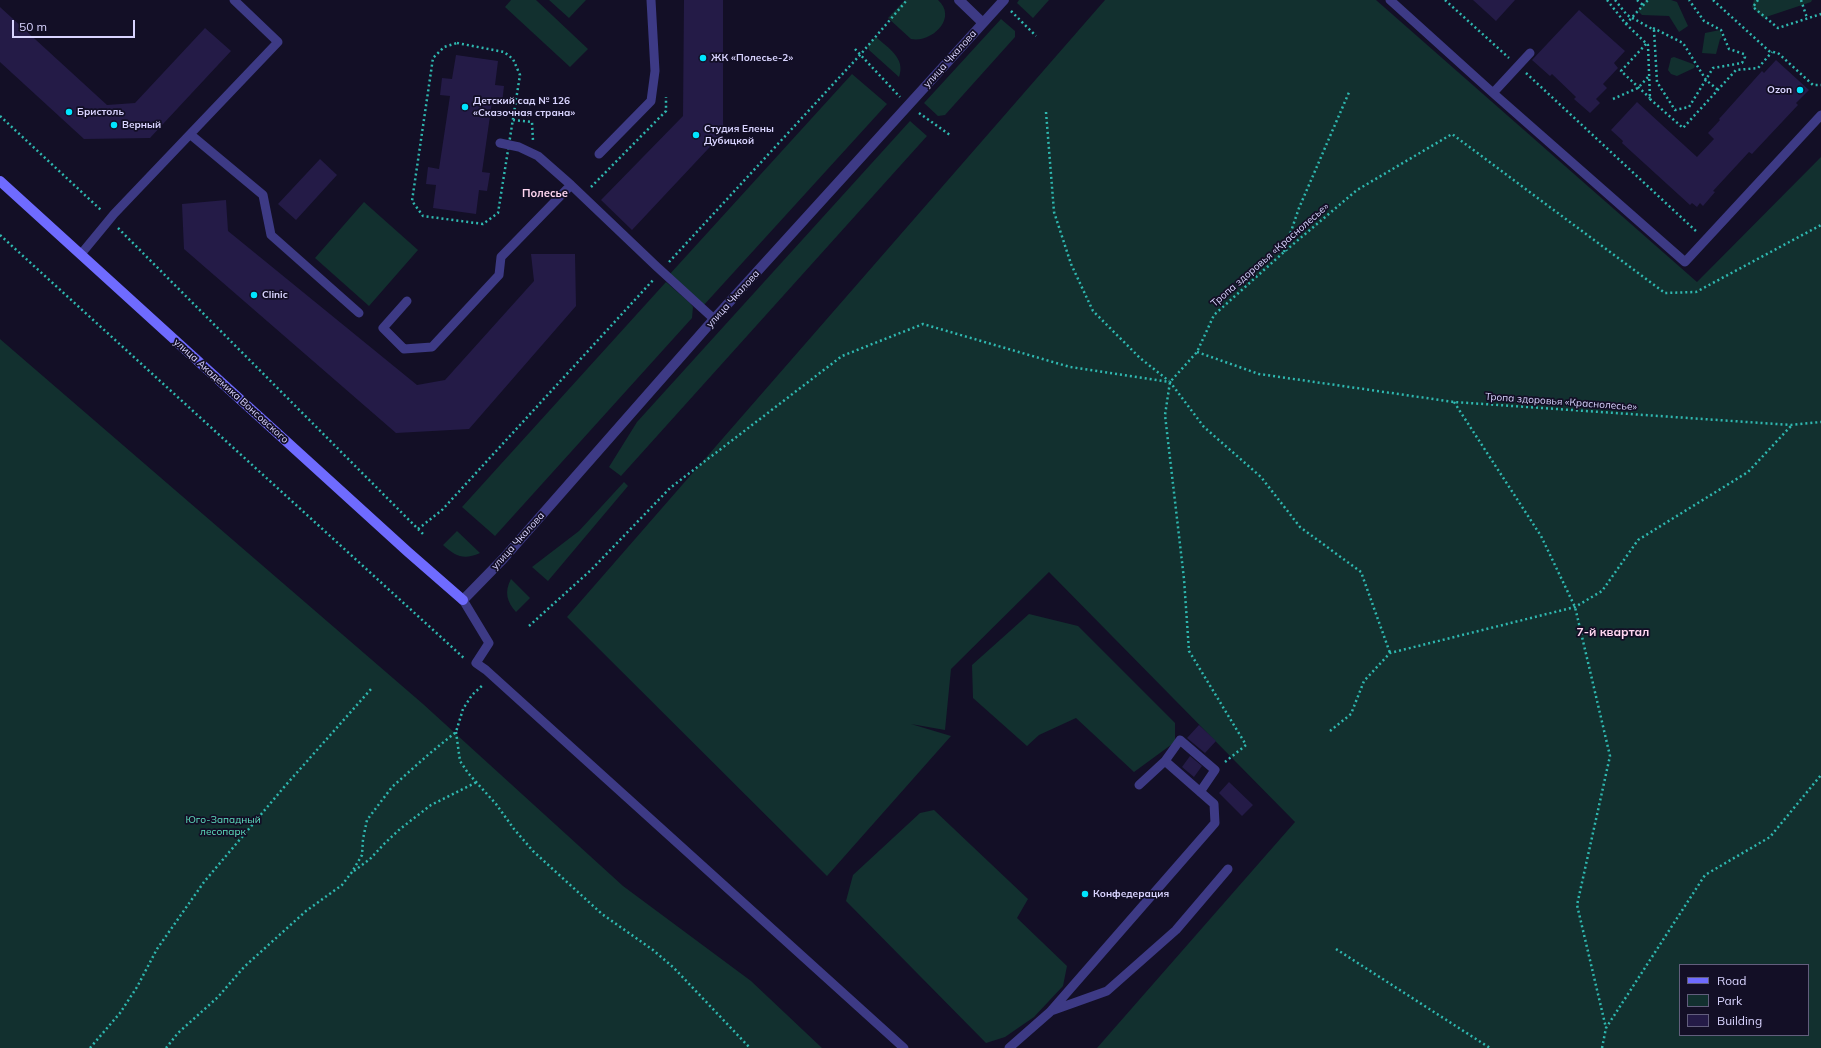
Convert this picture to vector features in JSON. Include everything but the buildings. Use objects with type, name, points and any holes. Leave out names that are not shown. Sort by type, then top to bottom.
[{"type":"street","points":[[959,0],[983,23]]},
{"type":"street","name":"улица Чкалова","points":[[463,600],[503,559],[714,319],[1003,1]]},
{"type":"street","name":"улица Академика Вонсовского","points":[[0,181],[408,552],[463,600]]},
{"type":"lane","points":[[81,254],[110,219],[278,42],[234,0]]},
{"type":"lane","points":[[599,154],[651,101],[655,71],[651,0]]},
{"type":"lane","points":[[1390,0],[1685,262],[1821,115]]},
{"type":"lane","points":[[1493,93],[1530,53]]},
{"type":"lane","points":[[191,135],[263,195],[271,235],[360,313]]},
{"type":"lane","points":[[504,144],[519,147],[538,156],[571,184],[656,266],[714,319]]},
{"type":"lane","points":[[407,301],[383,328],[404,349],[432,347],[499,275],[501,257],[571,184]]},
{"type":"lane","points":[[463,600],[489,643],[476,663],[486,670],[904,1048]]},
{"type":"lane","points":[[1139,785],[1164,761],[1180,740],[1215,770],[1200,792]]},
{"type":"lane","points":[[1009,1048],[1050,1012],[1215,823],[1214,804],[1164,761]]},
{"type":"lane","points":[[1050,1012],[1106,991],[1176,930],[1228,869]]},
{"type":"path","points":[[1445,0],[1518,65],[1700,235]]},
{"type":"path","points":[[1608,0],[1626,24],[1648,45],[1650,98]]},
{"type":"path","points":[[1615,0],[1625,13],[1683,43],[1706,80],[1718,90]]},
{"type":"path","points":[[1637,0],[1643,5]]},
{"type":"path","points":[[1626,24],[1648,0]]},
{"type":"path","points":[[1652,27],[1654,30],[1657,82],[1673,109],[1689,108],[1716,66],[1742,63],[1745,57],[1744,54],[1729,49],[1721,30],[1704,22],[1689,0]]},
{"type":"path","points":[[1713,0],[1769,51],[1778,53],[1813,85],[1821,85]]},
{"type":"path","points":[[1758,0],[1753,7],[1778,28],[1821,14]]},
{"type":"path","points":[[1801,0],[1807,18]]},
{"type":"path","points":[[1003,1],[1036,36]]},
{"type":"path","points":[[457,43],[504,52],[513,59],[520,75],[504,144],[498,212],[483,224],[423,216],[412,200],[433,58],[444,47],[457,43]]},
{"type":"path","points":[[1646,44],[1621,72],[1683,128],[1736,70],[1758,68],[1772,52]]},
{"type":"path","points":[[1613,99],[1638,88],[1649,75]]},
{"type":"path","points":[[1284,252],[1299,208],[1350,90]]},
{"type":"path","points":[[1046,112],[1054,212],[1074,271],[1092,311],[1140,358],[1170,382],[1204,427],[1261,477],[1300,527],[1361,572],[1390,653]]},
{"type":"path","points":[[0,116],[110,219],[425,536]]},
{"type":"path","name":"Тропа здоровья «Краснолесье»","points":[[1821,225],[1696,292],[1665,293],[1452,134],[1357,190],[1284,252],[1214,315],[1197,352],[1259,374],[1454,402],[1791,426],[1821,422]]},
{"type":"path","points":[[0,235],[470,663]]},
{"type":"path","points":[[529,626],[591,570],[670,488],[842,356],[923,324],[1070,367],[1170,382]]},
{"type":"path","points":[[1197,352],[1170,382],[1165,415],[1184,579],[1189,651],[1246,745],[1215,770]]},
{"type":"path","points":[[1454,402],[1541,536],[1575,607],[1610,756],[1577,905],[1606,1028]]},
{"type":"path","points":[[1330,731],[1351,714],[1364,681],[1390,653],[1575,607],[1602,591],[1638,540],[1748,472],[1791,426]]},
{"type":"path","points":[[486,682],[472,695],[463,709],[456,732],[460,761],[468,773],[534,851],[602,914],[653,950],[674,968],[750,1048]]},
{"type":"path","points":[[90,1048],[120,1013],[137,987],[157,949],[204,882],[294,775],[372,688]]},
{"type":"path","points":[[166,1048],[178,1034],[218,996],[244,966],[306,911],[342,885],[362,855],[363,839],[367,820],[380,802],[392,787],[428,754],[456,732]]},
{"type":"path","points":[[1602,1048],[1606,1028],[1705,875],[1770,837],[1821,775]]},
{"type":"path","points":[[352,872],[370,859],[400,829],[432,805],[477,782]]},
{"type":"path","points":[[1336,949],[1490,1048]]},
{"type":"green space","points":[[511,0],[536,0],[588,49],[570,67],[505,7]]},
{"type":"green space","points":[[549,0],[586,0],[569,18]]},
{"type":"green space","points":[[905,0],[938,0],[943,7],[945,14],[944,21],[940,28],[927,37],[911,39],[888,18]]},
{"type":"green space","points":[[1019,0],[1049,0],[1033,18],[1017,3]]},
{"type":"green space","points":[[1105,0],[1376,0],[1697,282],[1821,157],[1821,1048],[1097,1048],[1295,822],[1049,572],[951,669],[945,730],[911,724],[951,736],[827,876],[567,617]]},
{"type":"green space","points":[[1646,0],[1671,0],[1677,2],[1688,26],[1679,32],[1669,16],[1642,15],[1638,11]]},
{"type":"green space","points":[[1754,0],[1812,0],[1811,2],[1763,18],[1752,7]]},
{"type":"green space","points":[[1001,19],[1015,31],[1015,37],[945,115],[938,116],[924,103]]},
{"type":"green space","points":[[1720,30],[1722,37],[1720,39],[1716,54],[1702,53],[1705,33]]},
{"type":"green space","points":[[876,37],[895,54],[898,59],[901,70],[899,77],[869,50],[868,45]]},
{"type":"green space","points":[[1674,57],[1695,66],[1694,68],[1677,76],[1671,74],[1668,70],[1671,58]]},
{"type":"green space","points":[[852,74],[887,104],[703,306],[669,275]]},
{"type":"green space","points":[[910,121],[927,136],[621,476],[609,467],[637,422]]},
{"type":"green space","points":[[364,202],[418,250],[369,306],[315,258]]},
{"type":"green space","points":[[666,282],[693,307],[692,318],[495,536],[462,507]]},
{"type":"green space","name":"Юго-Западный лесопарк","points":[[0,339],[423,704],[623,886],[751,981],[822,1048],[0,1048]]},
{"type":"green space","points":[[624,482],[628,486],[548,581],[532,567],[579,531]]},
{"type":"green space","points":[[457,531],[480,553],[465,557],[460,556],[456,555],[443,545]]},
{"type":"green space","points":[[511,579],[530,598],[516,612],[510,604],[507,593]]},
{"type":"green space","points":[[1029,614],[1078,626],[1175,723],[1175,742],[1134,772],[1076,718],[1039,735],[1027,746],[973,698],[972,665]]},
{"type":"green space","points":[[934,810],[1028,899],[1017,918],[1067,966],[1063,986],[1034,1017],[1005,1037],[986,1043],[846,901],[853,875],[920,813]]},
{"type":"place","name":"ЖК «Полесье-2»","points":[[703,58]]},
{"type":"place","name":"Ozon","points":[[1800,90]]},
{"type":"place","name":"Детский сад № 126 «Сказочная страна»","points":[[465,107]]},
{"type":"place","name":"Бристоль","points":[[69,112]]},
{"type":"place","name":"Верный","points":[[114,125]]},
{"type":"place","name":"Студия Елены Дубицкой","points":[[696,135]]},
{"type":"place","name":"Clinic","points":[[254,295]]},
{"type":"place","name":"Конфедерация","points":[[1085,894]]},
{"type":"district","name":"Полесье","points":[[545,194]]},
{"type":"district","name":"7-й квартал","points":[[1613,632]]}]
